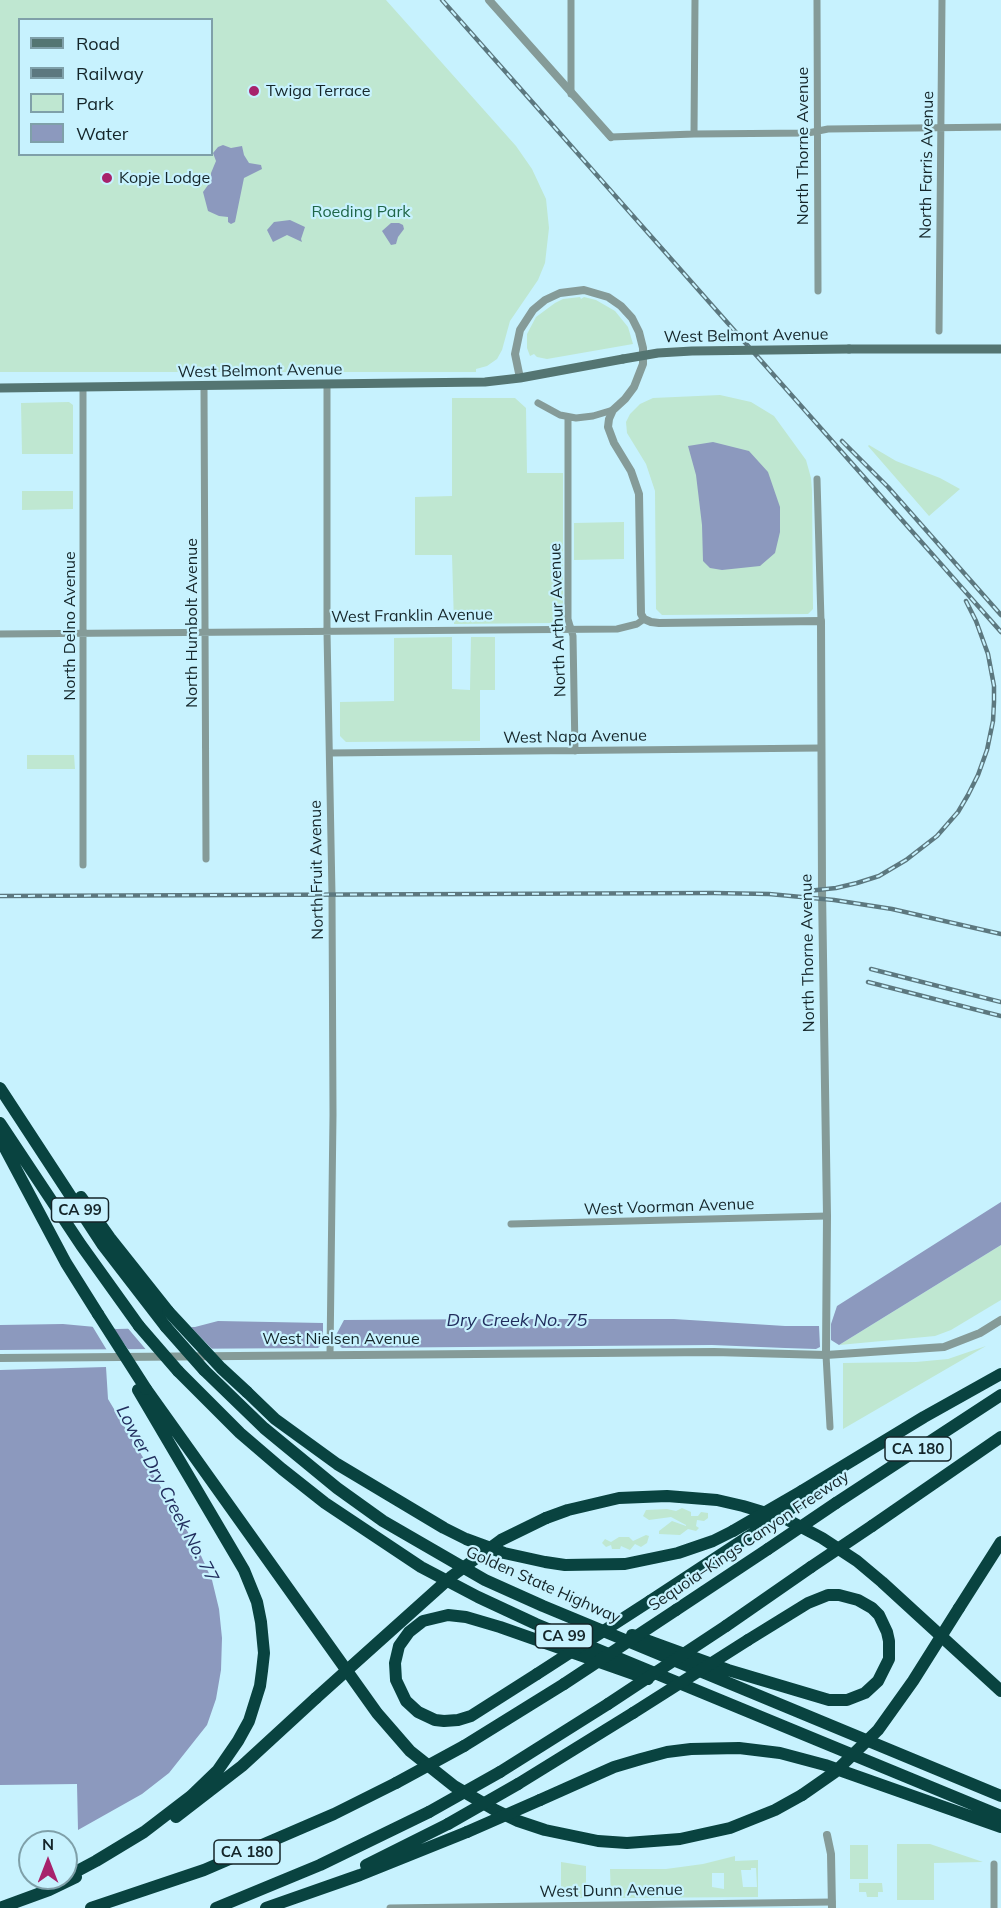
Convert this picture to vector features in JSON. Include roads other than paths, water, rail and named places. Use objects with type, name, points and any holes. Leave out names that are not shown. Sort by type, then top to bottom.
[{"type":"highway","points":[[0,1083],[110,1238],[168,1311],[221,1368],[275,1419],[337,1464],[444,1528],[504,1553],[565,1565],[625,1564],[678,1553],[713,1541],[807,1492],[1001,1374]]},
{"type":"highway","name":"Golden State Highway","points":[[0,1088],[102,1244],[166,1327],[204,1370],[264,1428],[337,1488],[383,1521],[485,1580],[543,1606],[1001,1796]]},
{"type":"highway","name":"CA 99","points":[[0,1123],[81,1245],[139,1326],[178,1371],[240,1433],[325,1503],[421,1567],[478,1597],[537,1624],[1001,1816]]},
{"type":"highway","points":[[0,1139],[66,1263],[121,1352],[244,1570],[257,1602],[261,1622],[264,1653],[260,1686],[249,1721],[238,1742],[218,1770],[191,1796],[144,1832],[78,1870]]},
{"type":"highway","points":[[142,1390],[377,1713],[410,1751],[454,1786],[495,1810],[545,1830],[598,1841],[627,1843],[680,1839],[730,1828],[775,1810],[835,1772],[878,1730],[913,1681],[1001,1542]]},
{"type":"highway","name":"Sequoia–Kings Canyon Freeway","points":[[91,1908],[226,1861],[334,1814],[464,1746],[564,1684],[1001,1395]]},
{"type":"highway","name":"CA 180","points":[[216,1908],[320,1864],[429,1812],[500,1772],[726,1626],[1001,1437]]},
{"type":"highway","points":[[795,1732],[533,1638],[457,1616],[439,1616],[416,1625],[399,1646],[395,1663],[396,1680],[406,1701],[418,1712],[435,1720],[444,1721],[471,1716],[537,1674],[650,1601],[746,1538],[807,1492]]},
{"type":"highway","points":[[3,1907],[49,1890],[101,1864],[174,1819],[235,1772],[452,1576],[501,1540],[568,1510],[619,1498],[667,1496],[717,1500],[786,1519],[822,1538],[857,1561],[1001,1691]]},
{"type":"highway","points":[[288,1901],[448,1824],[518,1784],[633,1713],[748,1640],[808,1603],[828,1595],[839,1595],[858,1600],[872,1608],[879,1615],[887,1632],[889,1659],[878,1681],[865,1693],[847,1700],[830,1700],[719,1667],[485,1580]]},
{"type":"highway","points":[[266,1908],[403,1859],[614,1767],[690,1749],[739,1748],[780,1753],[825,1765],[1001,1827]]},
{"type":"highway","points":[[3,1907],[38,1890]]},
{"type":"main road","name":"West Belmont Avenue","points":[[0,388],[475,382],[520,378],[658,353],[1001,349]]},
{"type":"street","points":[[489,0],[611,137],[808,133],[828,129],[1001,127]]},
{"type":"street","points":[[571,0],[571,94]]},
{"type":"street","points":[[694,134],[695,0]]},
{"type":"street","name":"North Thorne Avenue","points":[[817,0],[818,291]]},
{"type":"street","name":"North Farris Avenue","points":[[939,331],[942,0]]},
{"type":"street","name":"West Belmont Avenue","points":[[520,378],[516,362],[516,346],[523,323],[533,310],[545,300],[560,293],[584,290],[600,294],[615,301],[627,312],[639,332],[643,348],[643,364],[638,380],[630,393],[613,410]]},
{"type":"street","name":"North Fruit Avenue","points":[[327,385],[327,632],[333,1115],[330,1350]]},
{"type":"street","name":"North Humbolt Avenue","points":[[204,386],[207,859]]},
{"type":"street","name":"North Delno Avenue","points":[[83,388],[83,865]]},
{"type":"street","points":[[538,403],[552,412],[568,417],[593,416],[613,410]]},
{"type":"street","points":[[613,410],[609,419],[611,437],[631,471],[639,494],[639,607],[644,619]]},
{"type":"street","name":"North Arthur Avenue","points":[[568,417],[568,620],[573,636],[575,751]]},
{"type":"street","name":"North Thorne Avenue","points":[[818,478],[827,1216],[826,1352],[830,1427]]},
{"type":"street","name":"West Franklin Avenue","points":[[0,634],[628,628],[644,619],[659,623],[821,621]]},
{"type":"street","name":"West Napa Avenue","points":[[330,753],[821,748]]},
{"type":"street","name":"West Voorman Avenue","points":[[511,1224],[827,1216]]},
{"type":"street","name":"West Nielsen Avenue","points":[[0,1358],[330,1350],[826,1352],[944,1347],[980,1333],[1001,1320]]},
{"type":"street","points":[[828,1835],[831,1854],[832,1905]]},
{"type":"street","points":[[994,1864],[994,1908]]},
{"type":"street","name":"West Dunn Avenue","points":[[390,1908],[832,1905]]},
{"type":"water","points":[[223,145],[231,148],[242,146],[249,163],[261,165],[262,169],[244,178],[235,222],[231,224],[228,222],[228,217],[208,211],[203,192],[211,181],[211,173],[216,161],[213,153]]},
{"type":"water","points":[[290,220],[305,227],[302,242],[287,235],[273,242],[267,230],[274,222]]},
{"type":"water","points":[[391,223],[399,223],[404,229],[396,244],[391,245],[382,231]]},
{"type":"water","points":[[713,442],[749,451],[768,472],[780,507],[780,532],[775,553],[760,566],[722,570],[710,568],[703,561],[702,525],[696,475],[688,446]]},
{"type":"water","points":[[1001,1202],[1001,1245],[839,1345],[831,1340],[831,1324],[837,1306]]},
{"type":"water","name":"Dry Creek No. 75","points":[[674,1319],[819,1326],[820,1347],[816,1349],[712,1345],[342,1348],[337,1343],[336,1335],[344,1320]]},
{"type":"water","points":[[218,1321],[323,1323],[323,1343],[318,1348],[0,1350],[0,1325],[63,1324],[117,1329],[195,1327]]},
{"type":"water","points":[[106,1367],[108,1399],[198,1549],[212,1580],[219,1609],[222,1638],[221,1670],[216,1699],[207,1725],[169,1773],[142,1794],[78,1830],[77,1784],[0,1785],[0,1370]]},
{"type":"railway","points":[[442,0],[1001,632]]},
{"type":"railway","points":[[842,441],[888,487],[1001,615]]},
{"type":"railway","points":[[808,891],[857,883],[879,876],[906,860],[937,836],[958,812],[968,795],[987,750],[993,721],[994,686],[988,654],[966,601]]},
{"type":"railway","points":[[0,896],[769,894],[834,900],[892,909],[1001,934]]},
{"type":"railway","points":[[871,969],[1001,1002]]},
{"type":"railway","points":[[868,982],[1001,1016]]},
{"type":"place","name":"Twiga Terrace","points":[[254,91]]},
{"type":"place","name":"Kopje Lodge","points":[[107,178]]},
{"type":"park label","name":"Roeding Park","points":[[361,212]]},
{"type":"water label","name":"Lower Dry Creek No. 77","points":[[167,1494]]}]
